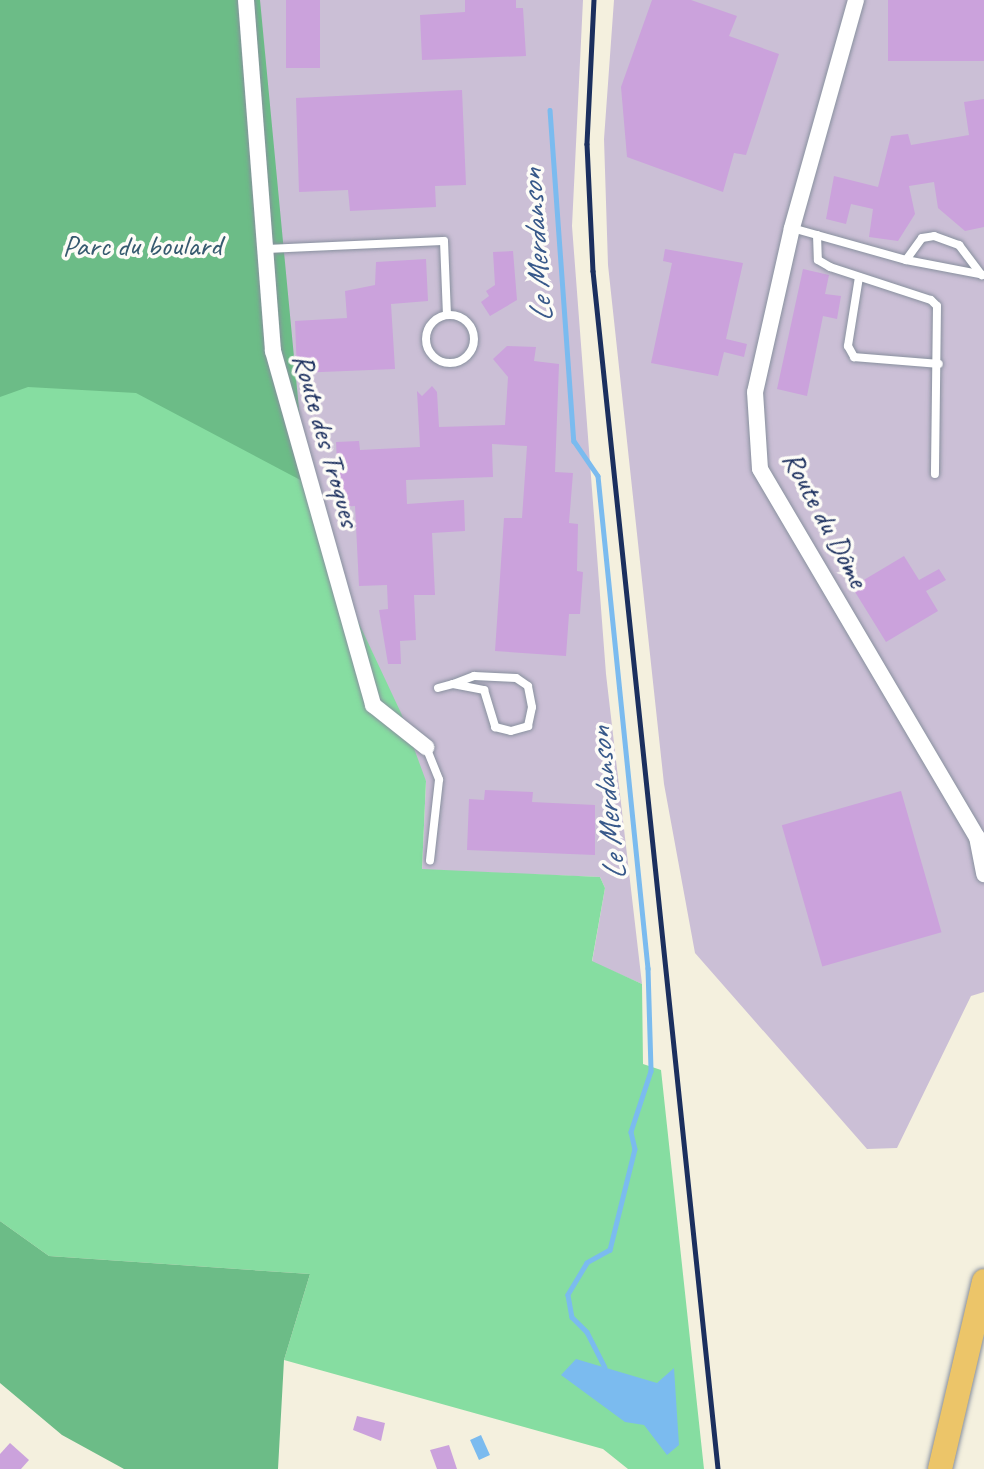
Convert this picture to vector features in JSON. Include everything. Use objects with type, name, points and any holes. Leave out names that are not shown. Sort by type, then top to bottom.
[{"type":"main road","points":[[940,1469],[984,1282]]},
{"type":"main road","points":[[956,1469],[984,1350]]},
{"type":"street","name":"Route des Troques","points":[[246,0],[273,351],[373,705],[426,747]]},
{"type":"street","name":"Route du Dôme","points":[[856,0],[792,228],[755,392],[760,469],[977,837],[984,874]]},
{"type":"lane","points":[[792,228],[906,260],[983,275]]},
{"type":"lane","points":[[817,235],[818,260],[930,300],[937,306],[939,364],[935,474]]},
{"type":"lane","points":[[906,260],[922,238],[934,236],[959,245],[983,275]]},
{"type":"lane","points":[[265,248],[444,241],[447,315]]},
{"type":"lane","points":[[859,276],[848,346],[854,357],[939,364]]},
{"type":"lane","points":[[447,315],[469,324],[474,339],[463,360],[448,364],[433,357],[426,344],[428,328],[447,315]]},
{"type":"lane","points":[[438,688],[474,676],[516,678],[528,686],[532,707],[528,726],[511,731],[495,727],[484,690],[453,684]]},
{"type":"lane","name":"Route des Troques","points":[[426,747],[439,780],[430,860]]},
{"type":"shaded area","points":[[257,0],[583,0],[572,226],[606,674],[642,984],[592,962],[605,888],[600,877],[422,870],[426,781],[366,722],[309,480],[294,382]]},
{"type":"shaded area","points":[[614,0],[984,0],[984,992],[971,996],[897,1148],[867,1149],[695,953],[664,784],[608,265],[604,139]]},
{"type":"green space","points":[[0,0],[273,351],[318,536],[401,713],[426,781],[422,869],[600,877],[605,888],[592,961],[642,984],[643,1064],[661,1070],[704,1469],[628,1469],[603,1449],[284,1360],[310,1274],[49,1256],[0,1221]]},
{"type":"green space","name":"Parc du boulard","points":[[0,0],[260,0],[306,483],[136,393],[28,387],[0,397]]},
{"type":"green space","points":[[0,1221],[49,1256],[310,1274],[284,1360],[278,1469],[124,1469],[62,1435],[0,1383]]},
{"type":"water","points":[[576,1359],[657,1383],[674,1368],[679,1445],[667,1455],[644,1425],[625,1422],[561,1375]]},
{"type":"water","points":[[481,1435],[490,1455],[479,1460],[470,1440]]},
{"type":"building","points":[[286,0],[320,0],[320,68],[286,68]]},
{"type":"building","points":[[465,0],[516,0],[516,8],[523,8],[526,56],[422,60],[420,15],[465,12]]},
{"type":"building","points":[[652,0],[691,0],[737,16],[729,36],[779,54],[746,155],[734,153],[723,192],[627,157],[621,87]]},
{"type":"building","points":[[888,0],[984,0],[984,61],[888,61]]},
{"type":"building","points":[[462,90],[466,185],[435,186],[436,207],[350,211],[348,190],[299,192],[296,98]]},
{"type":"building","points":[[984,99],[984,227],[965,231],[938,208],[934,182],[909,186],[915,214],[898,241],[869,237],[873,209],[851,204],[846,224],[826,219],[834,176],[878,187],[891,136],[908,134],[911,145],[969,135],[964,102]]},
{"type":"building","points":[[665,249],[743,263],[726,339],[747,344],[744,357],[724,352],[718,376],[651,363],[672,263],[663,261]]},
{"type":"building","points":[[513,251],[517,300],[490,316],[481,302],[489,296],[486,291],[495,285],[493,252]]},
{"type":"building","points":[[426,259],[428,301],[391,304],[395,369],[297,373],[295,321],[347,318],[345,291],[375,285],[376,262]]},
{"type":"building","points":[[803,269],[829,275],[825,294],[841,296],[837,319],[823,316],[807,396],[777,389]]},
{"type":"building","points":[[507,346],[536,347],[534,361],[559,364],[555,472],[573,473],[569,523],[578,524],[577,571],[583,572],[580,614],[569,614],[566,656],[495,651],[504,518],[522,518],[527,446],[492,444],[493,477],[406,480],[407,504],[464,500],[465,531],[432,533],[435,595],[414,595],[416,640],[400,641],[401,664],[388,664],[379,610],[388,609],[387,585],[359,586],[355,506],[339,507],[336,442],[359,441],[360,450],[420,447],[417,391],[422,396],[432,386],[437,392],[439,427],[505,425],[508,377],[493,359]]},
{"type":"building","points":[[904,556],[919,580],[939,569],[946,580],[926,591],[938,611],[886,642],[852,587]]},
{"type":"building","points":[[485,790],[533,792],[532,802],[595,805],[595,855],[467,850],[469,799],[484,800]]},
{"type":"building","points":[[901,791],[942,932],[822,966],[782,825]]},
{"type":"building","points":[[357,1416],[385,1423],[381,1441],[353,1430]]},
{"type":"building","points":[[10,1443],[29,1460],[21,1469],[0,1469],[0,1454]]},
{"type":"building","points":[[449,1445],[457,1469],[437,1469],[430,1450]]},
{"type":"waterway","name":"Le Merdanson","points":[[550,110],[574,441],[598,476],[648,968],[651,1071],[631,1132],[635,1149],[610,1250],[587,1263],[568,1295],[572,1317],[587,1332],[605,1367]]},
{"type":"railway","points":[[594,0],[587,144],[593,271],[718,1469]]}]
